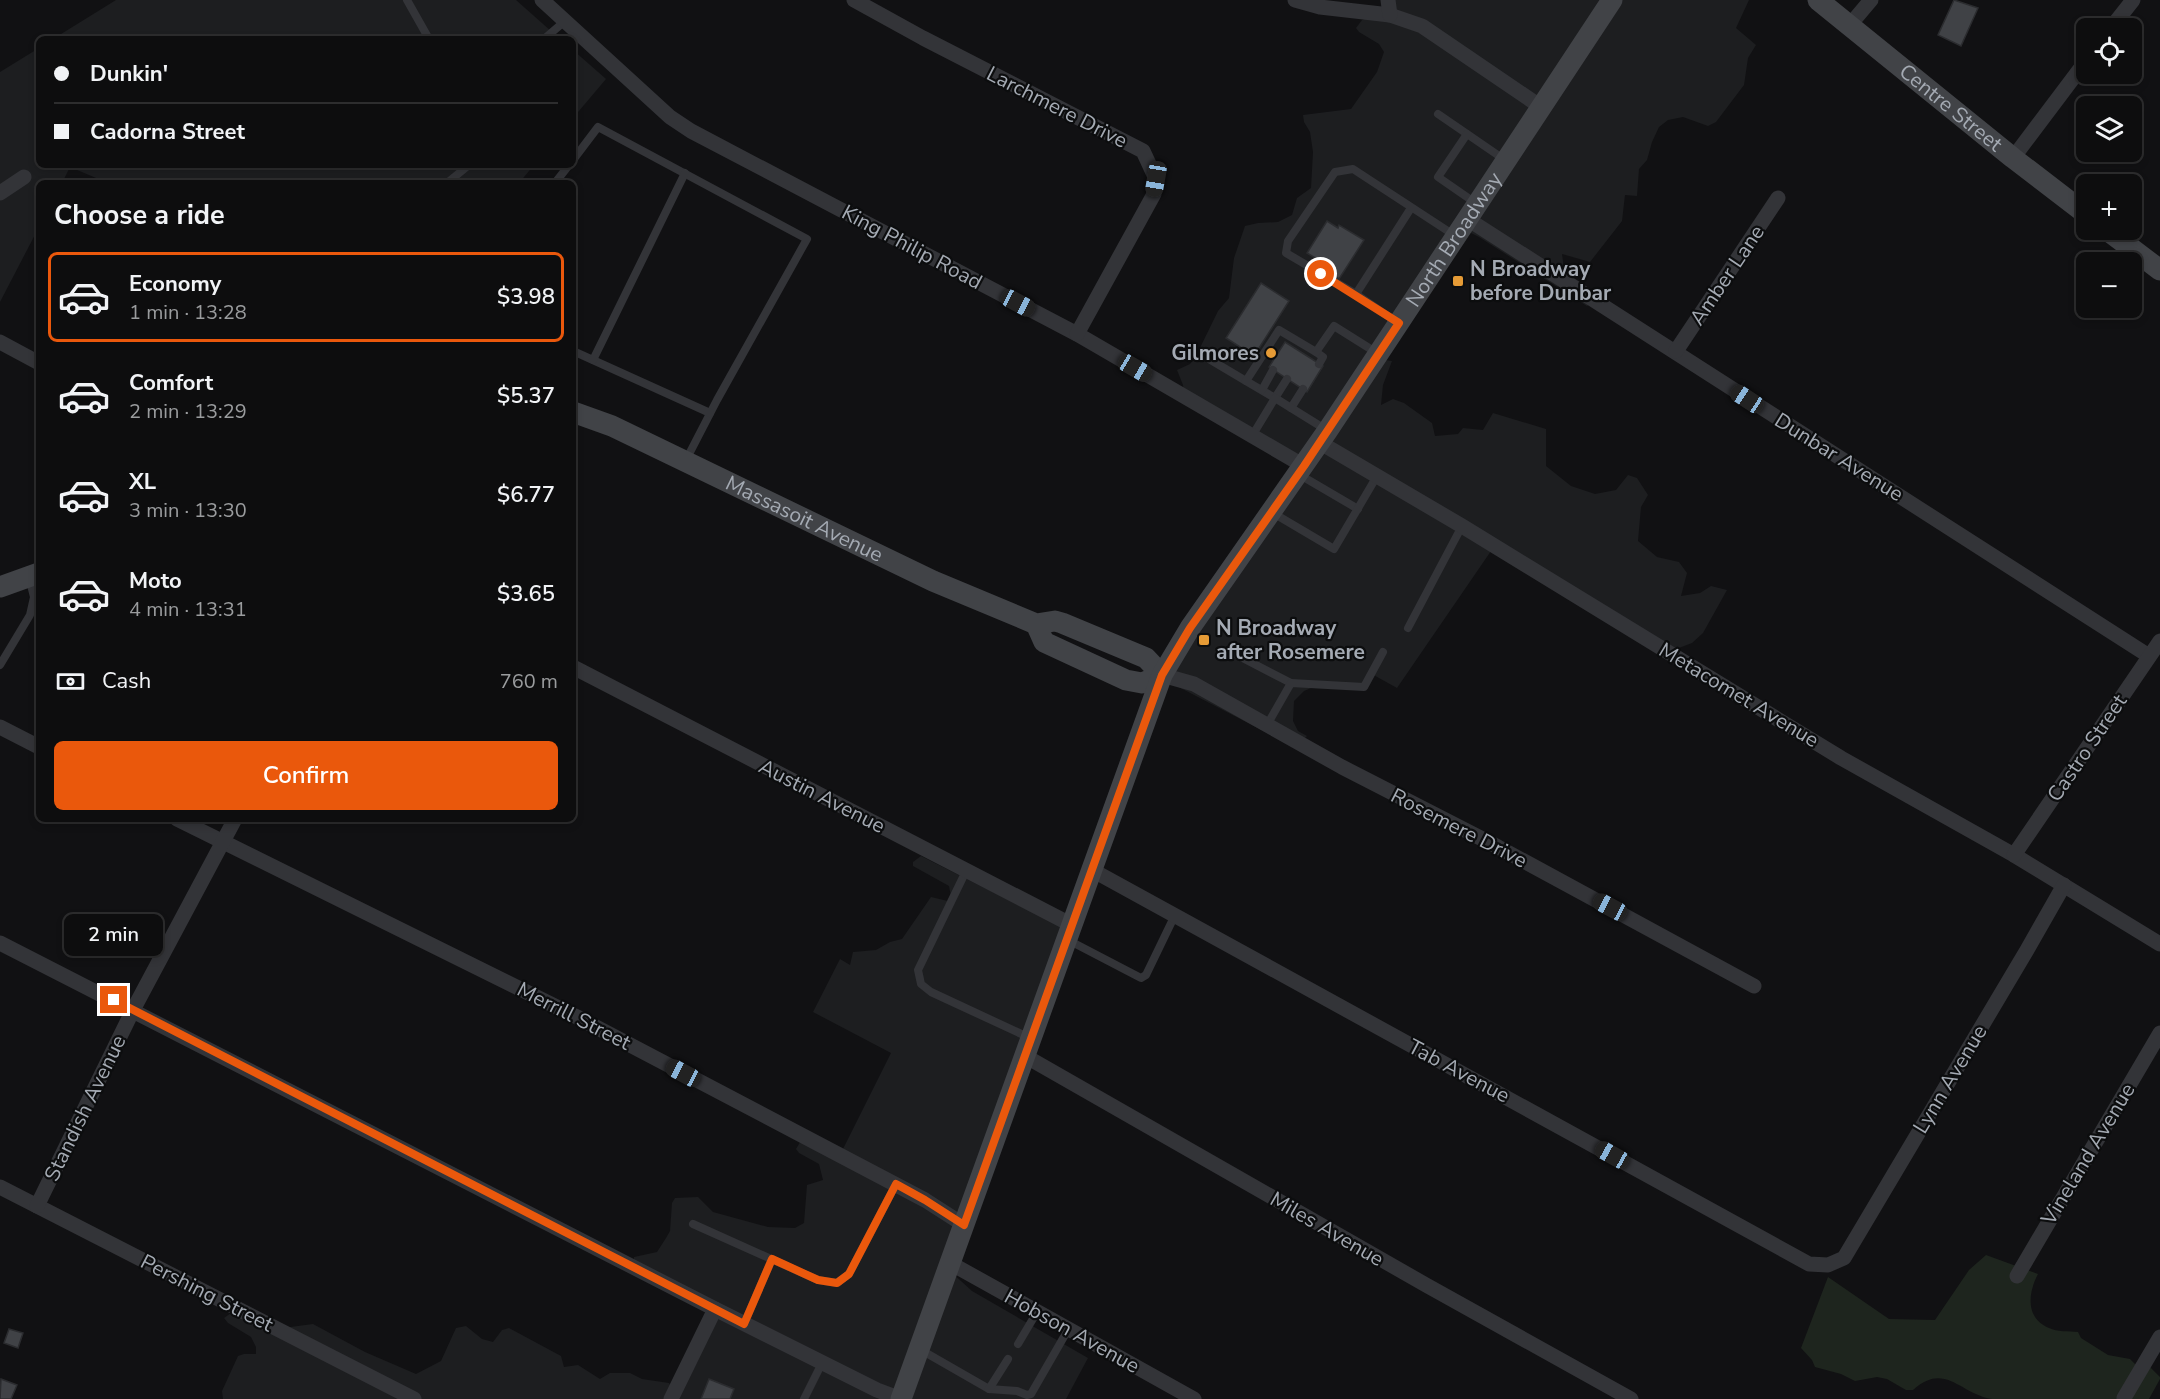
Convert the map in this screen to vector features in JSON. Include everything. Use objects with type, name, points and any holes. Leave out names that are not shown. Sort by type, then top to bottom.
[{"type":"main road","name":"North Broadway","points":[[901,1399],[1162,675],[1190,628],[1301,470],[1468,221],[1612,0]]},
{"type":"main road","name":"Centre Street","points":[[1818,0],[2076,206]]},
{"type":"main road","points":[[2120,240],[2160,270]]},
{"type":"main road","name":"Massasoit Avenue","points":[[576,413],[612,426],[933,581],[1036,624],[1055,621],[1062,623],[1146,658],[1162,675]]},
{"type":"main road","points":[[0,587],[34,575]]},
{"type":"street","name":"King Philip Road","points":[[542,0],[670,117],[691,131],[1077,334],[1252,436],[1301,470]]},
{"type":"street","name":"Larchmere Drive","points":[[854,0],[1143,151],[1156,179],[1154,194],[1077,334]]},
{"type":"street","points":[[1295,0],[1320,7],[1389,8],[1422,26],[1541,106]]},
{"type":"street","points":[[1848,26],[1871,0]]},
{"type":"street","points":[[2119,18],[2133,0]]},
{"type":"street","points":[[2013,158],[2076,74]]},
{"type":"street","points":[[0,193],[24,177]]},
{"type":"street","name":"Amber Lane","points":[[1676,351],[1778,198]]},
{"type":"street","name":"Dunbar Avenue","points":[[1468,221],[1676,351],[2149,656]]},
{"type":"street","points":[[0,342],[36,361]]},
{"type":"street","name":"Metacomet Avenue","points":[[1324,436],[1377,476],[1841,758],[2014,855],[2160,944]]},
{"type":"street","name":"Castro Street","points":[[2014,855],[2160,640]]},
{"type":"street","name":"Austin Avenue","points":[[576,669],[966,871],[1070,932]]},
{"type":"street","name":"Rosemere Drive","points":[[1162,675],[1194,684],[1342,767],[1498,847],[1754,986]]},
{"type":"street","points":[[0,727],[36,745]]},
{"type":"street","name":"Merrill Street","points":[[183,822],[577,1017],[896,1184],[964,1225]]},
{"type":"street","name":"Standish Avenue","points":[[37,1206],[133,1010],[233,822]]},
{"type":"street","name":"Tab Avenue","points":[[1092,870],[1809,1264],[1828,1265]]},
{"type":"street","name":"Lynn Avenue","points":[[1828,1265],[1844,1258],[2064,885]]},
{"type":"street","points":[[0,943],[715,1310],[877,1390],[901,1399]]},
{"type":"street","name":"Vineland Avenue","points":[[2017,1276],[2160,1033]]},
{"type":"street","name":"Miles Avenue","points":[[1028,1047],[1416,1279],[1631,1399]]},
{"type":"street","name":"Pershing Street","points":[[0,1187],[414,1399]]},
{"type":"street","name":"Hobson Avenue","points":[[950,1263],[1194,1399]]},
{"type":"street","points":[[671,1399],[715,1310]]},
{"type":"street","points":[[2124,1398],[2160,1337]]},
{"type":"lane","points":[[407,0],[427,36]]},
{"type":"lane","points":[[548,36],[565,21]]},
{"type":"lane","points":[[1438,114],[1507,161]]},
{"type":"lane","points":[[576,156],[598,127],[807,239],[710,413],[686,462]]},
{"type":"lane","points":[[1467,134],[1438,177],[1468,221]]},
{"type":"lane","points":[[451,180],[465,168]]},
{"type":"lane","points":[[557,180],[567,168]]},
{"type":"lane","points":[[1399,323],[1356,294],[1286,253],[1288,241],[1335,172],[1353,169],[1411,208],[1468,221]]},
{"type":"lane","points":[[593,360],[685,173]]},
{"type":"lane","points":[[1356,294],[1411,208]]},
{"type":"lane","points":[[1316,352],[1334,326],[1378,354]]},
{"type":"lane","points":[[1246,381],[1279,330],[1304,350],[1316,352],[1323,357],[1319,364]]},
{"type":"lane","points":[[576,352],[710,413]]},
{"type":"lane","points":[[1209,359],[1291,408],[1324,436]]},
{"type":"lane","points":[[1262,390],[1273,370]]},
{"type":"lane","points":[[1252,436],[1287,379]]},
{"type":"lane","points":[[1291,408],[1303,389]]},
{"type":"lane","points":[[1301,470],[1358,509]]},
{"type":"lane","points":[[1271,512],[1334,549],[1377,476]]},
{"type":"lane","points":[[1408,628],[1462,526]]},
{"type":"lane","points":[[0,665],[30,615],[34,597],[34,575]]},
{"type":"lane","points":[[1233,653],[1291,683],[1364,687],[1383,652]]},
{"type":"lane","points":[[1268,725],[1291,683]]},
{"type":"lane","points":[[966,871],[918,970],[921,984],[931,992],[1028,1047]]},
{"type":"lane","points":[[1070,932],[1141,978],[1146,975],[1175,915]]},
{"type":"lane","points":[[693,1224],[818,1280],[837,1283],[849,1274],[896,1184]]},
{"type":"lane","points":[[744,1324],[772,1259]]},
{"type":"lane","points":[[1018,1344],[1038,1311]]},
{"type":"lane","points":[[919,1349],[989,1389],[1017,1391],[1027,1395],[1031,1394],[1069,1329]]},
{"type":"lane","points":[[989,1389],[1008,1359]]},
{"type":"lane","points":[[804,1399],[822,1363]]},
{"type":"shaded area","points":[[116,0],[516,0],[557,36],[58,36]]},
{"type":"shaded area","points":[[1383,0],[1749,0],[1736,28],[1756,45],[1748,58],[1744,85],[1716,122],[1708,126],[1683,117],[1668,120],[1659,127],[1647,160],[1639,169],[1637,196],[1625,195],[1622,221],[1590,262],[1562,254],[1564,269],[1601,296],[1599,299],[1587,306],[1463,229],[1378,359],[1392,361],[1383,385],[1381,405],[1393,399],[1404,403],[1432,423],[1435,436],[1458,434],[1463,428],[1483,430],[1493,413],[1546,429],[1546,466],[1571,486],[1595,494],[1616,490],[1628,475],[1637,478],[1648,495],[1641,507],[1638,541],[1657,557],[1679,562],[1687,573],[1681,596],[1700,593],[1711,586],[1727,590],[1703,633],[1692,643],[1671,651],[1491,551],[1397,688],[1370,673],[1359,687],[1323,683],[1304,691],[1294,701],[1293,721],[1298,731],[1307,736],[1296,748],[1173,684],[1167,678],[1306,469],[1185,400],[1183,385],[1177,370],[1190,364],[1196,356],[1218,311],[1229,298],[1234,258],[1245,226],[1278,222],[1292,215],[1297,198],[1311,188],[1313,152],[1310,132],[1303,115],[1351,109],[1377,72],[1384,52],[1379,44],[1356,28],[1362,20],[1380,13]]},
{"type":"shaded area","points":[[36,50],[36,168],[70,168],[64,180],[36,180],[36,233],[0,302],[0,72]]},
{"type":"shaded area","points":[[576,53],[606,79],[576,114]]},
{"type":"shaded area","points":[[72,168],[532,168],[522,180],[101,180]]},
{"type":"shaded area","points":[[921,856],[1066,929],[950,1271],[972,1291],[1088,1358],[1066,1399],[223,1399],[222,1391],[238,1356],[256,1354],[256,1347],[251,1337],[224,1318],[234,1311],[283,1328],[313,1324],[365,1352],[416,1374],[441,1361],[456,1328],[466,1326],[482,1339],[493,1342],[502,1330],[509,1328],[561,1356],[564,1367],[578,1365],[600,1379],[610,1373],[630,1373],[642,1379],[669,1383],[675,1393],[716,1316],[633,1272],[634,1257],[657,1252],[670,1231],[672,1203],[675,1198],[698,1197],[713,1212],[768,1227],[795,1228],[804,1223],[807,1185],[823,1180],[819,1164],[796,1149],[802,1139],[839,1157],[891,1053],[813,1012],[840,959],[850,965],[853,952],[876,950],[890,942],[902,939],[931,897],[952,902],[949,886],[913,866],[913,862]]},
{"type":"shaded area","points":[[1986,1255],[2038,1274],[2032,1289],[2031,1304],[2032,1312],[2041,1324],[2056,1330],[2078,1332],[2081,1338],[2108,1355],[2130,1359],[2144,1373],[2150,1367],[2160,1379],[2149,1399],[1992,1399],[1944,1379],[1934,1378],[1913,1390],[1906,1390],[1887,1379],[1877,1377],[1855,1381],[1841,1374],[1815,1367],[1801,1348],[1828,1277],[1889,1319],[1935,1320],[1969,1270]]},
{"type":"building","points":[[1954,0],[1978,8],[1961,46],[1938,35]]},
{"type":"building","points":[[1327,221],[1338,228],[1339,225],[1364,240],[1339,279],[1314,263],[1317,259],[1307,253]]},
{"type":"building","points":[[1261,283],[1289,301],[1254,356],[1226,338]]},
{"type":"building","points":[[1285,342],[1323,366],[1307,392],[1269,367]]},
{"type":"building","points":[[9,1329],[23,1333],[18,1348],[4,1343]]},
{"type":"building","points":[[1,1379],[17,1385],[11,1399],[0,1399]]},
{"type":"building","points":[[709,1379],[734,1389],[730,1399],[701,1399]]},
{"type":"place","name":"N Broadway before Dunbar","points":[[1458,281]]},
{"type":"place","name":"Gilmores","points":[[1271,353]]},
{"type":"place","name":"N Broadway after Rosemere","points":[[1204,640]]},
{"type":"route","points":[[114,1000],[744,1324],[772,1259],[818,1280],[837,1283],[849,1274],[896,1184],[964,1225],[1162,675],[1190,628],[1304,466],[1399,323],[1321,274]]}]
